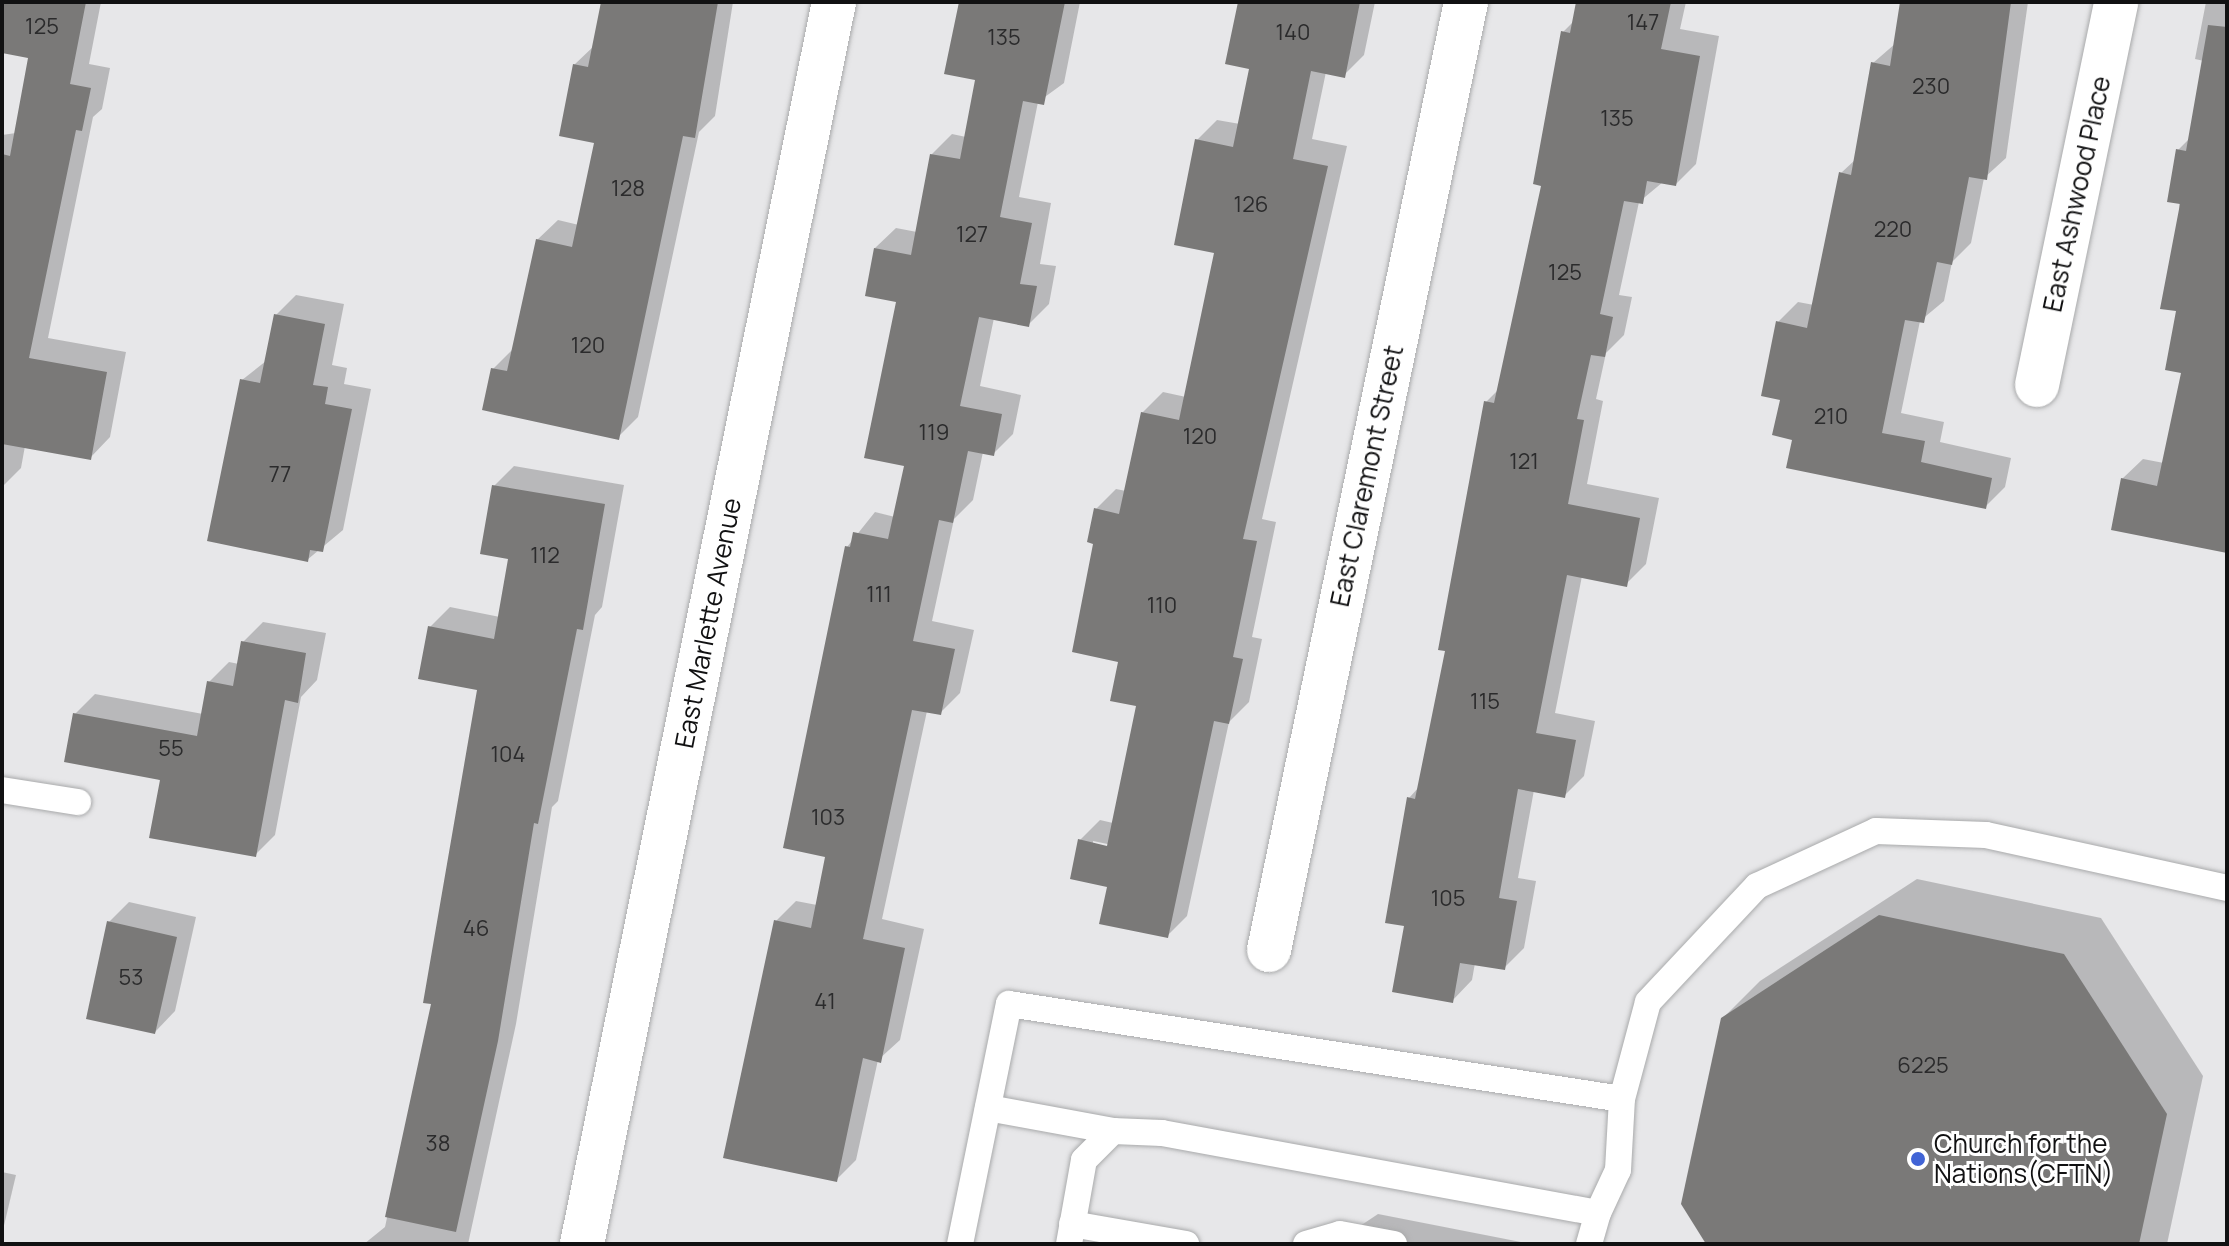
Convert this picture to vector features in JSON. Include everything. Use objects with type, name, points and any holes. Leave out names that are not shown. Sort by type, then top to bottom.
[{"type":"street","name":"East Marlette Avenue","points":[[582,1244],[834,2]]},
{"type":"street","name":"East Claremont Street","points":[[1269,950],[1466,2]]},
{"type":"street","name":"East Ashwood Place","points":[[2037,385],[2116,2]]},
{"type":"lane","points":[[2,790],[78,802]]},
{"type":"lane","points":[[1589,1244],[1598,1213],[1618,1170],[1622,1099],[1648,1002],[1757,886],[1876,831],[1986,835],[2227,888]]},
{"type":"lane","points":[[960,1244],[1009,1004],[1622,1099]]},
{"type":"lane","points":[[988,1108],[1113,1131],[1162,1133],[1598,1213]]},
{"type":"lane","points":[[1113,1131],[1084,1160],[1070,1234],[1186,1244]]},
{"type":"lane","points":[[1306,1244],[1340,1234],[1394,1244]]},
{"type":"building","points":[[2,2],[86,2],[70,84],[91,88],[82,131],[76,130],[29,358],[107,372],[91,460],[2,444],[2,154],[10,156],[28,58],[2,53]]},
{"type":"building","points":[[601,2],[718,2],[695,138],[683,136],[619,440],[482,410],[491,368],[507,371],[536,239],[572,247],[594,143],[559,136],[573,64],[588,67]]},
{"type":"building","points":[[959,2],[1065,2],[1044,105],[1023,101],[1000,217],[1032,223],[1020,284],[1037,286],[1029,327],[979,317],[960,406],[1002,414],[994,456],[968,451],[953,523],[939,520],[913,641],[955,649],[941,715],[912,710],[863,939],[905,948],[881,1063],[863,1058],[837,1182],[723,1158],[774,920],[811,928],[825,857],[783,848],[845,546],[850,547],[853,532],[888,539],[904,466],[864,458],[896,302],[865,296],[874,248],[911,255],[930,154],[960,159],[975,80],[944,74]]},
{"type":"building","points":[[1238,2],[1360,2],[1345,78],[1311,71],[1293,159],[1328,166],[1243,539],[1257,541],[1233,657],[1243,659],[1229,724],[1214,721],[1168,938],[1099,924],[1107,887],[1070,879],[1078,839],[1107,846],[1136,706],[1110,701],[1118,662],[1072,652],[1093,544],[1087,542],[1094,508],[1119,514],[1141,412],[1179,420],[1214,253],[1174,245],[1195,139],[1233,147],[1249,69],[1225,64]]},
{"type":"building","points":[[1576,2],[1671,2],[1661,49],[1700,56],[1676,186],[1647,181],[1643,204],[1624,201],[1600,314],[1613,317],[1605,357],[1591,355],[1577,419],[1584,420],[1568,504],[1640,518],[1627,587],[1567,575],[1536,733],[1576,740],[1565,798],[1518,789],[1499,898],[1517,901],[1505,970],[1460,963],[1453,1003],[1392,992],[1404,926],[1385,923],[1407,797],[1415,799],[1445,651],[1438,650],[1484,401],[1494,403],[1541,186],[1533,184],[1561,31],[1570,33]]},
{"type":"building","points":[[1900,2],[2011,2],[1987,180],[1969,177],[1952,265],[1937,262],[1924,323],[1905,320],[1882,433],[1925,441],[1921,462],[1992,478],[1986,509],[1786,468],[1792,440],[1772,435],[1780,400],[1761,396],[1776,321],[1807,328],[1839,172],[1851,175],[1871,62],[1890,66]]},
{"type":"building","points":[[2208,25],[2227,27],[2227,553],[2111,530],[2121,478],[2157,486],[2181,373],[2165,370],[2176,311],[2160,309],[2180,204],[2167,202],[2176,149],[2186,151]]},
{"type":"building","points":[[274,314],[325,324],[313,385],[328,387],[325,404],[352,409],[323,552],[310,550],[308,562],[207,541],[240,379],[260,383]]},
{"type":"building","points":[[492,485],[605,504],[583,630],[577,629],[538,824],[534,823],[498,1041],[456,1232],[385,1217],[431,1004],[423,1003],[477,690],[418,679],[428,626],[494,639],[508,559],[480,554]]},
{"type":"building","points":[[241,641],[306,653],[298,703],[285,700],[256,857],[149,838],[160,780],[64,762],[73,713],[197,736],[207,681],[233,686]]},
{"type":"building","points":[[1879,915],[2064,954],[2167,1114],[2139,1244],[1706,1244],[1681,1204],[1721,1018]]},
{"type":"building","points":[[107,921],[177,937],[155,1034],[86,1019]]},
{"type":"place","name":"Church for the Nations(CFTN)","points":[[1918,1159]]}]
